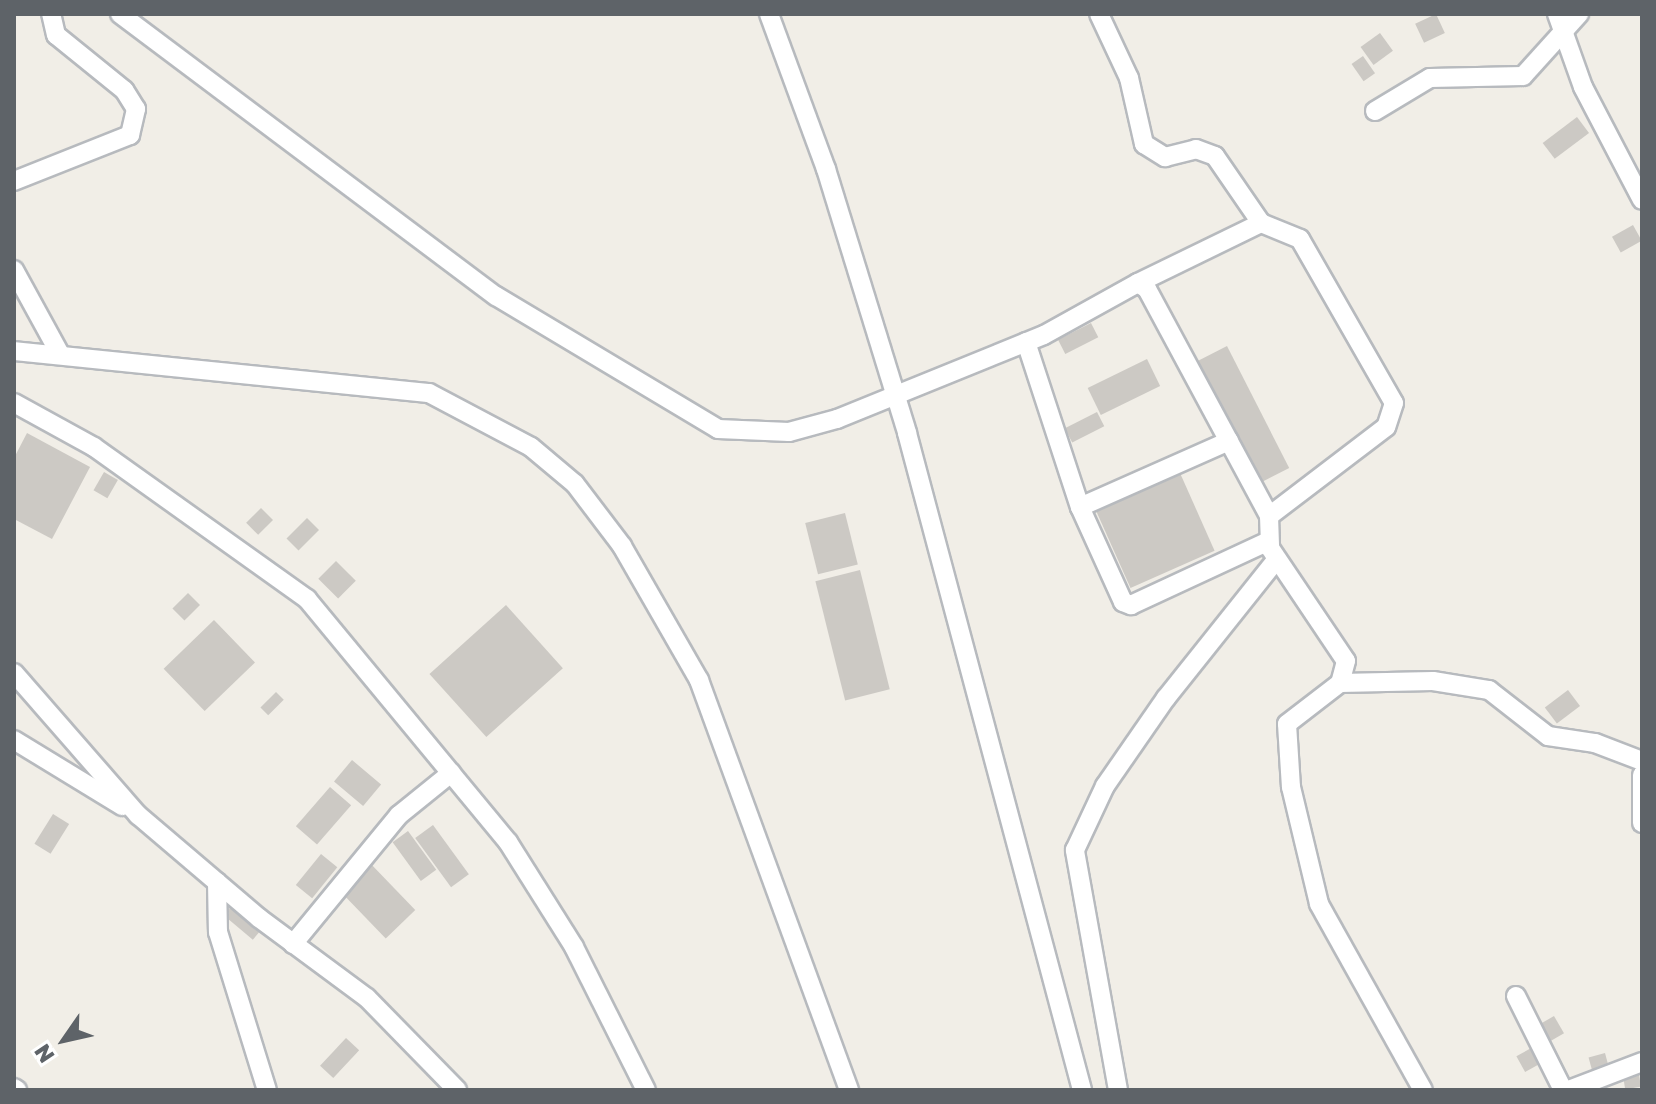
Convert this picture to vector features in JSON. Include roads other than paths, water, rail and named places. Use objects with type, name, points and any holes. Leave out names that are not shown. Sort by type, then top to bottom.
[{"type":"street","points":[[14,181],[114,144],[130,135],[136,109],[124,90],[56,35],[51,14]]},
{"type":"street","points":[[120,14],[496,296],[718,429],[789,432],[895,398],[1026,342],[1261,223]]},
{"type":"street","points":[[769,14],[826,169],[895,398],[1082,1090]]},
{"type":"street","points":[[1099,14],[1129,78],[1138,126],[1150,153],[1165,157],[1196,149],[1215,156],[1261,223],[1300,239],[1313,256],[1394,403],[1386,427],[1269,516]]},
{"type":"street","points":[[1375,111],[1430,78],[1523,76],[1560,21],[1579,14]]},
{"type":"street","points":[[1560,21],[1595,112],[1642,200]]},
{"type":"street","points":[[14,270],[60,354]]},
{"type":"street","points":[[1138,283],[1152,294],[1269,516],[1269,541],[1276,560],[1338,645],[1346,661],[1340,683]]},
{"type":"street","points":[[1026,342],[1080,507],[1118,597],[1131,605],[1269,541]]},
{"type":"street","points":[[14,351],[429,393],[531,447],[575,484],[622,546],[694,669],[849,1090]]},
{"type":"street","points":[[14,403],[94,447],[307,599],[451,773],[545,899],[646,1090]]},
{"type":"street","points":[[1080,507],[1229,441]]},
{"type":"street","points":[[1118,1090],[1075,850],[1105,786],[1157,711],[1276,560]]},
{"type":"street","points":[[14,673],[138,815],[293,944],[367,998],[457,1090]]},
{"type":"street","points":[[1423,1090],[1319,904],[1291,787],[1287,724],[1340,683],[1433,681],[1489,690],[1548,736],[1595,743],[1642,761]]},
{"type":"street","points":[[14,740],[138,815]]},
{"type":"street","points":[[293,944],[399,815],[451,773]]},
{"type":"street","points":[[1642,775],[1642,823]]},
{"type":"street","points":[[217,882],[218,932],[267,1090]]},
{"type":"street","points":[[1516,996],[1563,1090]]},
{"type":"street","points":[[1569,1090],[1642,1062]]}]
